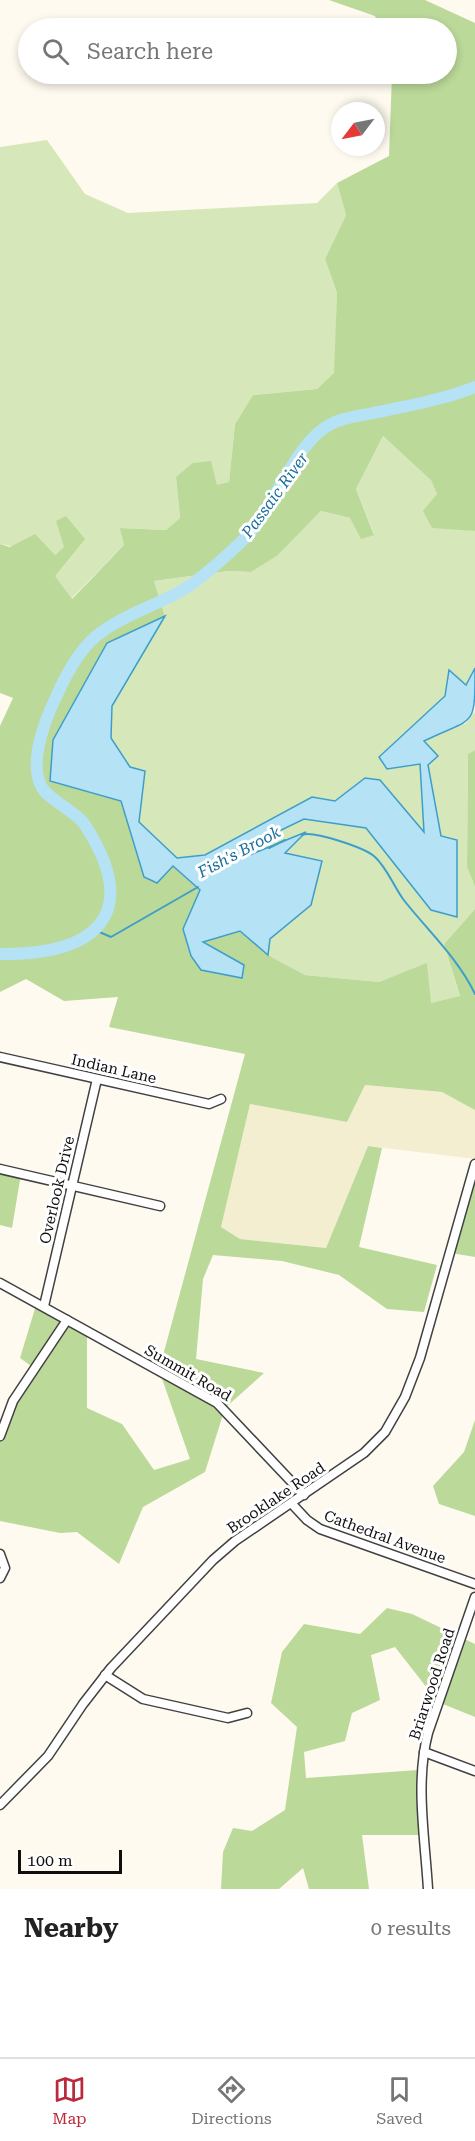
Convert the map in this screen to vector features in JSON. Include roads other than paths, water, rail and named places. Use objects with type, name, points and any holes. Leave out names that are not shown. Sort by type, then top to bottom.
[{"type":"street","name":"Indian Lane","points":[[0,1057],[209,1104],[221,1099]]},
{"type":"street","name":"Overlook Drive","points":[[44,1306],[97,1079]]},
{"type":"street","name":"Brooklake Road","points":[[0,1805],[48,1756],[105,1675],[226,1548],[292,1504],[374,1443],[392,1421],[405,1397],[420,1358],[475,1164]]},
{"type":"street","points":[[0,1169],[160,1206]]},
{"type":"street","points":[[0,1283],[44,1306]]},
{"type":"street","name":"Summit Road","points":[[44,1306],[217,1403],[304,1495]]},
{"type":"street","points":[[0,1436],[13,1401],[67,1320]]},
{"type":"street","name":"Cathedral Avenue","points":[[292,1504],[307,1521],[327,1532],[475,1584]]},
{"type":"street","points":[[0,1554],[5,1568],[0,1578]]},
{"type":"street","name":"Briarwood Road","points":[[428,1889],[422,1781],[424,1752],[428,1733],[475,1597]]},
{"type":"street","points":[[105,1675],[143,1699],[228,1718],[247,1713]]},
{"type":"street","points":[[424,1752],[475,1771]]},
{"type":"water","points":[[165,616],[112,706],[111,738],[130,767],[145,771],[139,822],[177,858],[205,855],[312,797],[335,801],[365,778],[380,780],[424,832],[420,764],[387,769],[379,757],[445,696],[449,670],[466,685],[475,668],[474,702],[469,718],[424,741],[438,756],[428,765],[441,836],[457,840],[457,917],[431,910],[366,828],[304,819],[244,848],[247,856],[306,832],[285,853],[322,861],[311,905],[270,939],[268,955],[240,931],[203,942],[244,965],[242,978],[201,970],[191,956],[183,929],[200,890],[173,866],[157,883],[144,877],[121,801],[50,781],[53,740],[107,643]]},
{"type":"waterway","name":"Passaic River","points":[[0,954],[33,953],[61,947],[83,938],[100,924],[109,907],[110,884],[102,857],[81,820],[41,786],[37,765],[43,729],[52,706],[70,670],[88,644],[113,624],[189,586],[229,554],[253,530],[295,461],[319,432],[342,419],[450,396],[475,387]]},
{"type":"waterway","name":"Fish's Brook","points":[[302,835],[316,835],[339,841],[375,857],[403,899],[460,968],[475,994]]},
{"type":"waterway","name":"Fish's Brook","points":[[269,848],[285,840]]},
{"type":"waterway","name":"Fish's Brook","points":[[97,931],[111,937],[198,887]]}]
